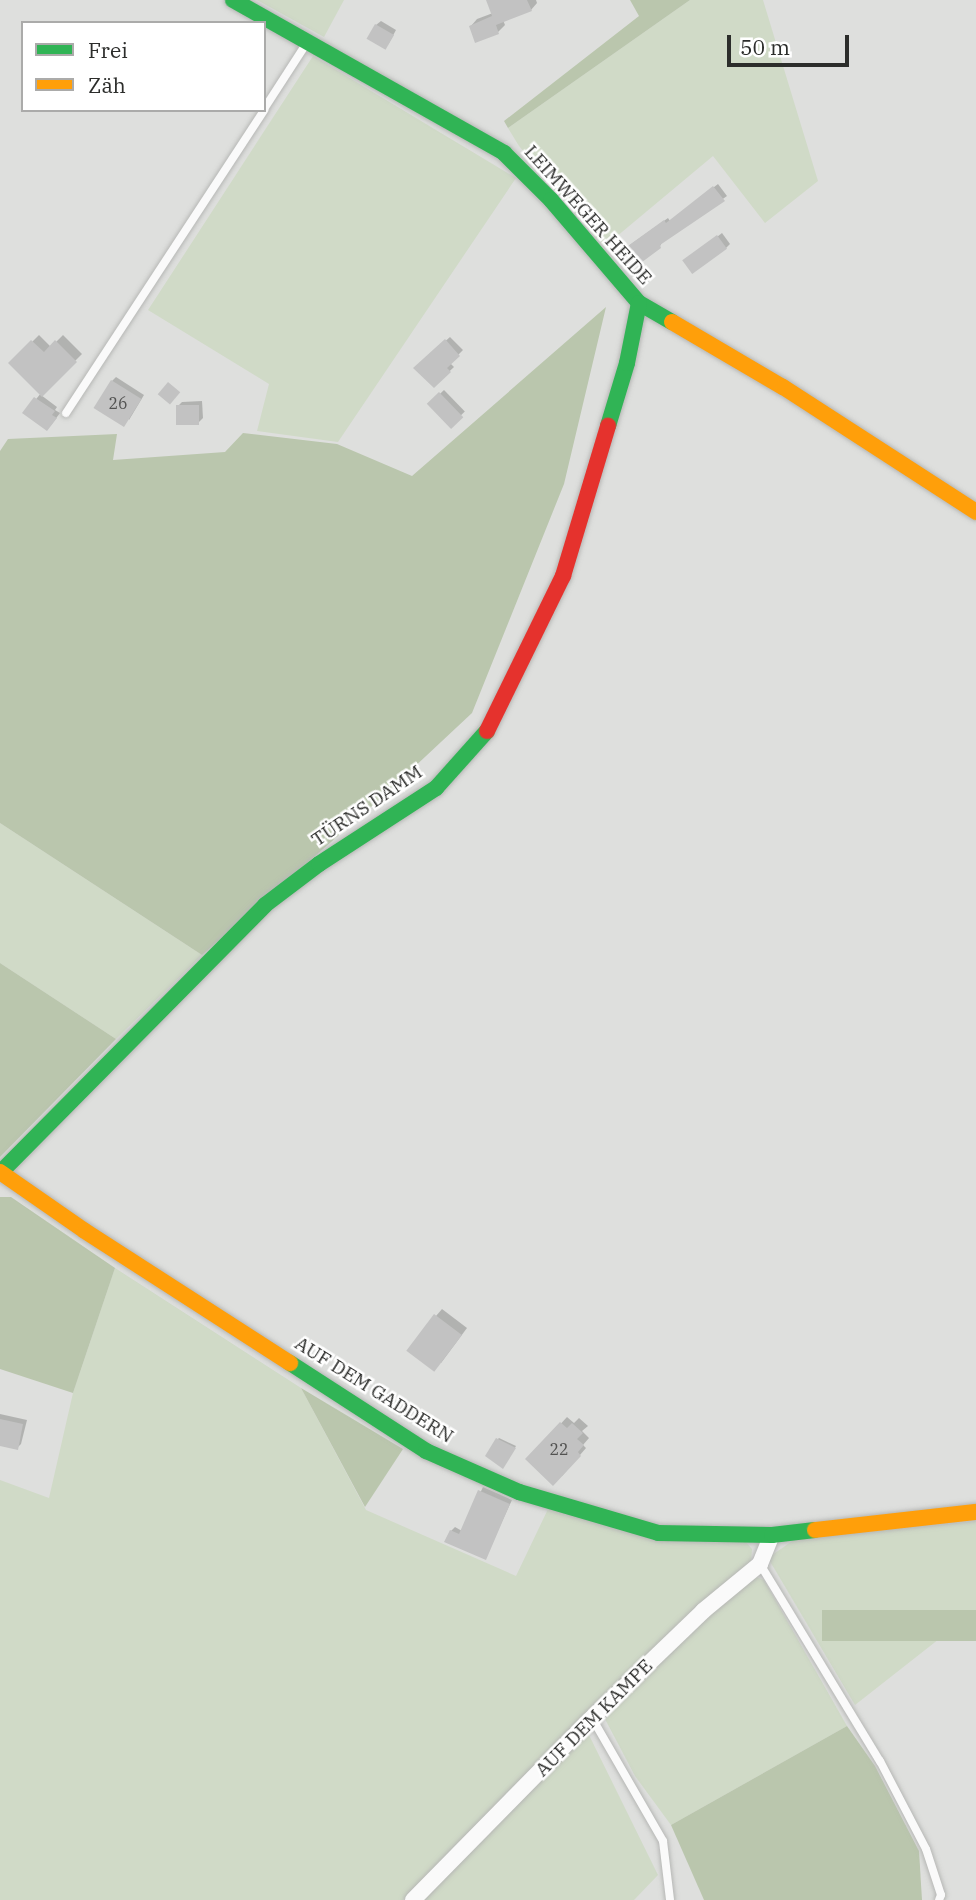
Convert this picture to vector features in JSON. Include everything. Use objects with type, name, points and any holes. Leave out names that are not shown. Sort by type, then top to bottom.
[{"type":"street","name":"LEIMWEGER HEIDE","points":[[233,0],[504,153],[551,200],[639,303],[783,387],[976,512]]},
{"type":"street","name":"TÜRNS DAMM","points":[[0,1172],[265,905],[319,863],[436,788],[484,737],[563,576],[627,363],[639,303]]},
{"type":"street","name":"AUF DEM GADDERN","points":[[0,1172],[85,1231],[426,1451],[519,1492],[658,1533],[772,1535],[976,1512]]},
{"type":"street","name":"AUF DEM KAMPE","points":[[413,1900],[592,1718],[704,1611],[760,1564],[772,1535]]},
{"type":"lane","points":[[266,107],[307,43]]},
{"type":"lane","points":[[66,413],[263,112]]},
{"type":"lane","points":[[760,1564],[880,1761],[926,1849],[942,1898]]},
{"type":"lane","points":[[592,1718],[663,1841],[670,1900]]},
{"type":"green space","points":[[257,0],[344,0],[324,37]]},
{"type":"green space","points":[[630,0],[690,0],[508,128],[504,121],[639,16]]},
{"type":"green space","points":[[690,0],[763,0],[818,181],[765,223],[713,156],[604,247],[519,146],[508,128]]},
{"type":"green space","points":[[313,56],[516,178],[338,442],[257,431],[269,384],[148,310]]},
{"type":"green space","points":[[606,307],[564,484],[472,713],[379,800],[202,955],[0,823],[0,451],[8,439],[117,434],[113,460],[225,452],[243,433],[337,444],[412,476]]},
{"type":"green space","points":[[0,823],[202,955],[116,1039],[0,963]]},
{"type":"green space","points":[[0,963],[116,1039],[0,1157]]},
{"type":"green space","points":[[0,1197],[11,1197],[115,1268],[73,1393],[0,1369]]},
{"type":"green space","points":[[115,1268],[301,1388],[366,1510],[516,1576],[549,1507],[745,1541],[752,1549],[751,1562],[679,1624],[403,1900],[0,1900],[0,1480],[49,1498],[73,1393]]},
{"type":"green space","points":[[301,1388],[403,1449],[365,1507]]},
{"type":"green space","points":[[976,1521],[976,1610],[855,1705],[768,1558],[795,1539]]},
{"type":"green space","points":[[754,1576],[764,1580],[847,1726],[671,1825],[635,1776],[605,1719],[692,1629]]},
{"type":"green space","points":[[822,1610],[976,1610],[976,1641],[822,1641]]},
{"type":"green space","points":[[847,1726],[875,1766],[919,1851],[922,1900],[704,1900],[671,1825]]},
{"type":"green space","points":[[588,1733],[658,1875],[634,1900],[421,1900]]},
{"type":"building","points":[[486,0],[527,0],[532,11],[496,25],[499,34],[475,43],[469,26],[492,16]]},
{"type":"building","points":[[375,24],[394,35],[386,50],[366,39]]},
{"type":"building","points":[[713,186],[725,201],[660,245],[661,248],[634,268],[621,251],[664,220],[666,223]]},
{"type":"building","points":[[717,235],[727,249],[692,274],[682,260]]},
{"type":"building","points":[[445,339],[460,356],[447,368],[451,372],[434,388],[413,368]]},
{"type":"building","points":[[31,340],[44,352],[55,340],[77,362],[42,397],[8,363]]},
{"type":"building","points":[[111,380],[142,399],[124,427],[94,408]]},
{"type":"building","points":[[168,382],[180,392],[170,405],[158,394]]},
{"type":"building","points":[[439,392],[463,417],[451,429],[427,404]]},
{"type":"building","points":[[34,397],[55,411],[52,415],[57,418],[47,431],[22,413]]},
{"type":"building","points":[[176,405],[199,405],[199,425],[176,425]]},
{"type":"building","points":[[434,1314],[462,1335],[434,1372],[406,1351]]},
{"type":"building","points":[[0,1419],[23,1424],[18,1450],[0,1446]]},
{"type":"building","points":[[560,1422],[567,1428],[572,1423],[583,1433],[577,1439],[584,1445],[578,1452],[581,1456],[553,1486],[525,1459]]},
{"type":"building","points":[[496,1438],[516,1448],[503,1469],[485,1456]]},
{"type":"building","points":[[478,1490],[510,1504],[486,1560],[444,1542],[450,1530],[459,1534]]},
{"type":"traffic: fast","points":[[233,0],[504,153],[551,200],[639,303],[672,322]]},
{"type":"traffic: fast","points":[[608,426],[627,363],[639,303]]},
{"type":"traffic: fast","points":[[0,1173],[265,905],[319,864],[436,788],[487,731]]},
{"type":"traffic: fast","points":[[290,1363],[426,1451],[519,1492],[658,1533],[772,1535],[815,1530]]},
{"type":"traffic: slow","points":[[672,322],[783,387],[976,512]]},
{"type":"traffic: slow","points":[[0,1172],[85,1231],[290,1363]]},
{"type":"traffic: slow","points":[[815,1530],[976,1512]]},
{"type":"traffic: jam","points":[[487,731],[563,576],[608,426]]}]
